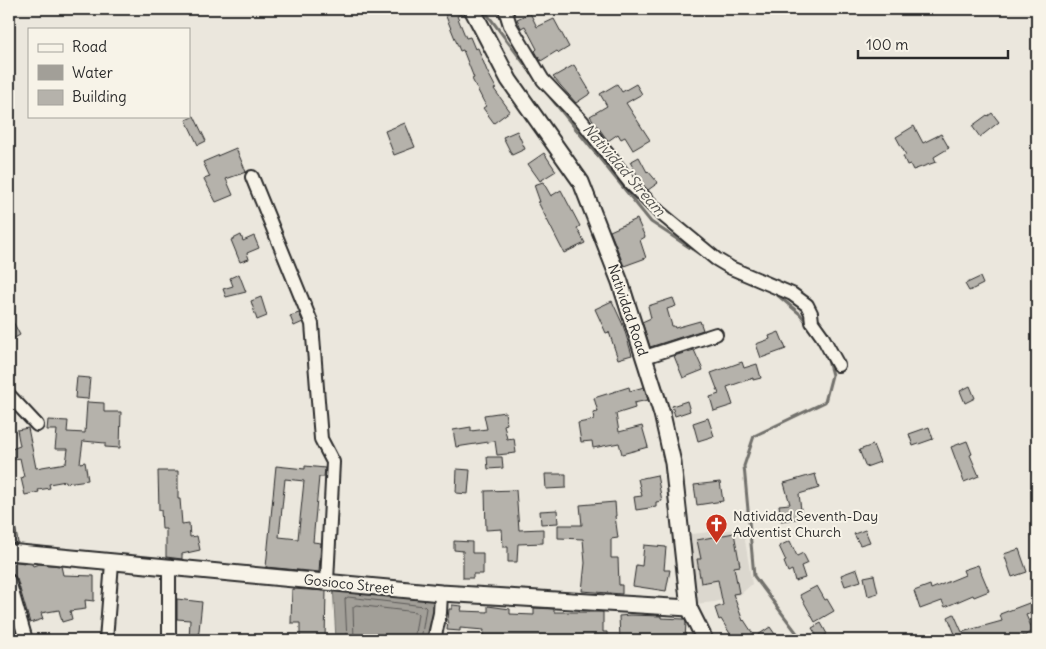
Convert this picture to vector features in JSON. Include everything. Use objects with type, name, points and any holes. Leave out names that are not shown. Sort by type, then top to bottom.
[{"type":"street","name":"Natividad Road","points":[[472,9],[509,80],[581,182],[620,282],[662,414],[673,463],[689,608],[705,640]]},
{"type":"street","points":[[505,9],[510,25],[544,80],[582,121],[631,184],[659,212],[716,259],[731,268],[792,294],[807,306],[811,313],[812,322],[838,365]]},
{"type":"street","points":[[252,177],[312,324],[321,439],[333,462],[327,582]]},
{"type":"street","points":[[645,357],[716,334]]},
{"type":"street","points":[[9,395],[37,425]]},
{"type":"street","name":"Gosioco Street","points":[[9,552],[441,593],[689,608]]},
{"type":"street","points":[[106,640],[112,563]]},
{"type":"street","points":[[168,640],[169,566]]},
{"type":"street","points":[[9,581],[26,640]]},
{"type":"street","points":[[434,640],[440,613],[441,593]]},
{"type":"shaded area","points":[[743,528],[752,584],[741,594],[715,602],[695,604],[684,535]]},
{"type":"water","points":[[333,584],[438,597],[432,640],[336,640]]},
{"type":"building","points":[[443,9],[463,9],[464,13],[457,16],[466,38],[470,37],[475,49],[478,48],[496,88],[494,89],[510,111],[494,123],[483,108],[486,106],[472,79],[474,78],[463,50],[460,51]]},
{"type":"building","points":[[530,13],[537,27],[554,19],[569,47],[559,53],[557,51],[541,61],[525,26],[521,28],[517,19]]},
{"type":"building","points":[[574,65],[591,93],[576,103],[553,77]]},
{"type":"building","points":[[617,84],[622,92],[636,84],[642,94],[626,103],[650,140],[633,150],[625,137],[621,139],[618,134],[608,141],[590,116],[607,106],[600,94]]},
{"type":"building","points":[[992,113],[999,122],[980,137],[972,126]]},
{"type":"building","points":[[194,116],[206,141],[198,145],[186,120]]},
{"type":"building","points":[[405,123],[415,147],[394,155],[385,131]]},
{"type":"building","points":[[914,126],[923,143],[941,134],[949,148],[934,157],[936,162],[913,170],[910,164],[907,165],[903,156],[906,155],[896,137]]},
{"type":"building","points":[[517,131],[525,149],[512,155],[503,137]]},
{"type":"building","points":[[236,148],[246,172],[226,179],[233,195],[216,202],[204,179],[210,177],[203,162]]},
{"type":"building","points":[[544,153],[556,171],[540,181],[528,164]]},
{"type":"building","points":[[639,157],[647,172],[658,183],[648,190],[637,179],[639,178],[630,162]]},
{"type":"building","points":[[543,182],[551,196],[561,190],[580,226],[577,228],[585,243],[564,253],[538,202],[540,202],[534,185]]},
{"type":"building","points":[[637,219],[645,237],[640,240],[646,258],[624,266],[610,231]]},
{"type":"building","points":[[241,235],[243,241],[254,236],[259,248],[247,253],[249,259],[240,262],[231,240]]},
{"type":"building","points":[[239,274],[246,292],[226,297],[223,289],[233,286],[230,278]]},
{"type":"building","points":[[980,277],[983,284],[969,291],[965,284]]},
{"type":"building","points":[[261,297],[267,316],[257,320],[251,301]]},
{"type":"building","points":[[673,298],[676,306],[667,309],[672,326],[675,328],[700,321],[703,330],[650,347],[642,322],[651,318],[648,306]]},
{"type":"building","points":[[612,301],[623,325],[632,355],[618,359],[609,332],[606,333],[595,309]]},
{"type":"building","points":[[299,313],[303,322],[294,326],[290,316]]},
{"type":"building","points":[[9,314],[20,335],[9,341]]},
{"type":"building","points":[[779,332],[786,349],[761,358],[756,344],[770,339],[769,336]]},
{"type":"building","points":[[694,350],[703,370],[683,378],[674,356]]},
{"type":"building","points":[[742,362],[744,368],[757,364],[761,378],[753,380],[753,378],[727,387],[733,405],[714,411],[710,397],[719,394],[711,373]]},
{"type":"building","points":[[77,377],[90,378],[88,399],[75,398]]},
{"type":"building","points":[[970,386],[975,398],[965,403],[960,391]]},
{"type":"building","points":[[629,387],[630,391],[644,387],[648,400],[634,403],[635,408],[616,414],[619,432],[642,426],[648,447],[622,454],[619,443],[593,448],[592,441],[581,442],[578,423],[594,420],[593,413],[598,412],[594,398]]},
{"type":"building","points":[[687,401],[690,411],[675,416],[672,406]]},
{"type":"building","points":[[87,402],[104,403],[104,412],[121,412],[120,448],[105,447],[105,443],[83,441],[80,463],[85,462],[88,480],[49,484],[50,488],[25,495],[21,478],[24,477],[20,458],[11,460],[9,450],[20,446],[17,430],[28,428],[36,468],[66,463],[68,449],[55,449],[57,430],[47,430],[48,420],[68,421],[67,432],[85,433]]},
{"type":"building","points":[[505,412],[507,424],[504,425],[507,439],[514,438],[516,453],[497,455],[495,441],[456,447],[453,430],[471,427],[471,431],[487,429],[484,415]]},
{"type":"building","points":[[708,418],[714,436],[698,441],[693,423]]},
{"type":"building","points":[[929,427],[933,439],[913,446],[909,434]]},
{"type":"building","points":[[967,441],[972,454],[970,455],[979,476],[964,482],[951,447]]},
{"type":"building","points":[[873,445],[880,462],[866,467],[859,450]]},
{"type":"building","points":[[487,457],[502,457],[503,468],[488,469]]},
{"type":"building","points":[[276,466],[305,469],[305,466],[325,468],[324,477],[319,477],[313,542],[321,543],[319,572],[266,567]],"holes":[[[285,479],[304,481],[298,539],[279,537]]]},
{"type":"building","points":[[457,469],[470,470],[468,494],[456,493]]},
{"type":"building","points":[[158,471],[178,471],[178,499],[180,499],[182,524],[189,523],[190,537],[197,536],[200,550],[182,554],[182,559],[166,557],[166,529],[162,529],[161,510],[159,510]]},
{"type":"building","points":[[545,474],[566,474],[566,488],[546,489]]},
{"type":"building","points":[[815,474],[819,488],[799,494],[802,518],[781,521],[779,505],[790,504],[784,483]]},
{"type":"building","points":[[657,475],[662,501],[656,502],[656,507],[636,510],[634,497],[642,496],[638,479]]},
{"type":"building","points":[[720,482],[723,501],[697,505],[694,485]]},
{"type":"building","points":[[516,490],[519,530],[543,529],[543,543],[518,544],[517,562],[508,562],[508,547],[503,547],[502,529],[486,530],[485,491]]},
{"type":"building","points":[[615,502],[618,538],[611,539],[611,558],[618,558],[619,585],[622,585],[622,594],[582,591],[585,563],[583,539],[558,538],[558,525],[582,525],[580,505]]},
{"type":"building","points":[[557,510],[558,523],[541,524],[540,511]]},
{"type":"building","points":[[9,513],[13,513],[18,543],[9,543]]},
{"type":"building","points":[[865,530],[870,542],[860,545],[854,534]]},
{"type":"building","points":[[734,533],[740,566],[734,567],[739,593],[733,594],[743,621],[755,637],[770,627],[779,640],[734,640],[721,619],[719,620],[715,608],[723,605],[718,580],[701,583],[697,559],[701,559],[697,540]]},
{"type":"building","points":[[454,541],[472,542],[472,553],[483,553],[483,574],[473,574],[473,578],[463,578],[463,551],[454,550]]},
{"type":"building","points":[[790,541],[797,556],[803,553],[808,563],[801,566],[805,578],[795,581],[792,570],[788,572],[784,562],[786,561],[779,546]]},
{"type":"building","points":[[644,545],[666,547],[664,570],[670,570],[666,591],[633,586],[636,565],[642,566]]},
{"type":"building","points":[[1019,549],[1027,572],[1012,577],[1004,554]]},
{"type":"building","points":[[10,561],[32,564],[33,566],[39,564],[61,566],[63,575],[94,576],[94,601],[85,600],[86,609],[70,611],[72,619],[62,622],[59,610],[41,613],[43,619],[30,623],[17,579],[9,573]]},
{"type":"building","points":[[978,565],[989,591],[974,597],[973,595],[945,607],[942,601],[920,609],[914,591],[930,585],[931,589],[965,575],[963,570]]},
{"type":"building","points":[[857,569],[861,581],[845,586],[841,575]]},
{"type":"building","points":[[874,575],[878,593],[868,596],[864,577]]},
{"type":"building","points":[[817,586],[834,611],[815,622],[800,595]]},
{"type":"building","points":[[292,589],[326,591],[325,640],[300,640],[300,623],[291,623]]},
{"type":"building","points":[[177,599],[202,602],[198,640],[189,640],[190,620],[177,619]]},
{"type":"building","points":[[1037,600],[1037,611],[1026,615],[1033,631],[1020,638],[1014,640],[942,640],[955,634],[948,617],[954,614],[962,632],[1002,621],[1000,614]]},
{"type":"building","points":[[452,605],[462,606],[461,611],[488,612],[488,606],[510,609],[510,614],[534,615],[534,608],[554,609],[554,612],[603,612],[603,632],[607,632],[607,640],[576,640],[575,636],[552,637],[552,640],[507,640],[507,637],[483,636],[484,630],[460,628],[460,631],[447,630],[449,609],[452,609]]},
{"type":"building","points":[[630,615],[684,619],[686,622],[685,640],[620,639],[619,616]]},
{"type":"building","points":[[821,623],[827,634],[818,638],[812,628]]},
{"type":"waterway","name":"Natividad Stream","points":[[485,9],[535,78]]},
{"type":"waterway","name":"Natividad Stream","points":[[542,87],[651,222],[701,255]]},
{"type":"waterway","name":"Natividad Stream","points":[[775,293],[800,314],[808,324]]},
{"type":"waterway","name":"Natividad Stream","points":[[802,640],[754,576],[744,466],[754,436],[825,402],[832,375],[827,357]]},
{"type":"place","name":"Natividad Seventh-Day Adventist Church","points":[[717,543]]}]
